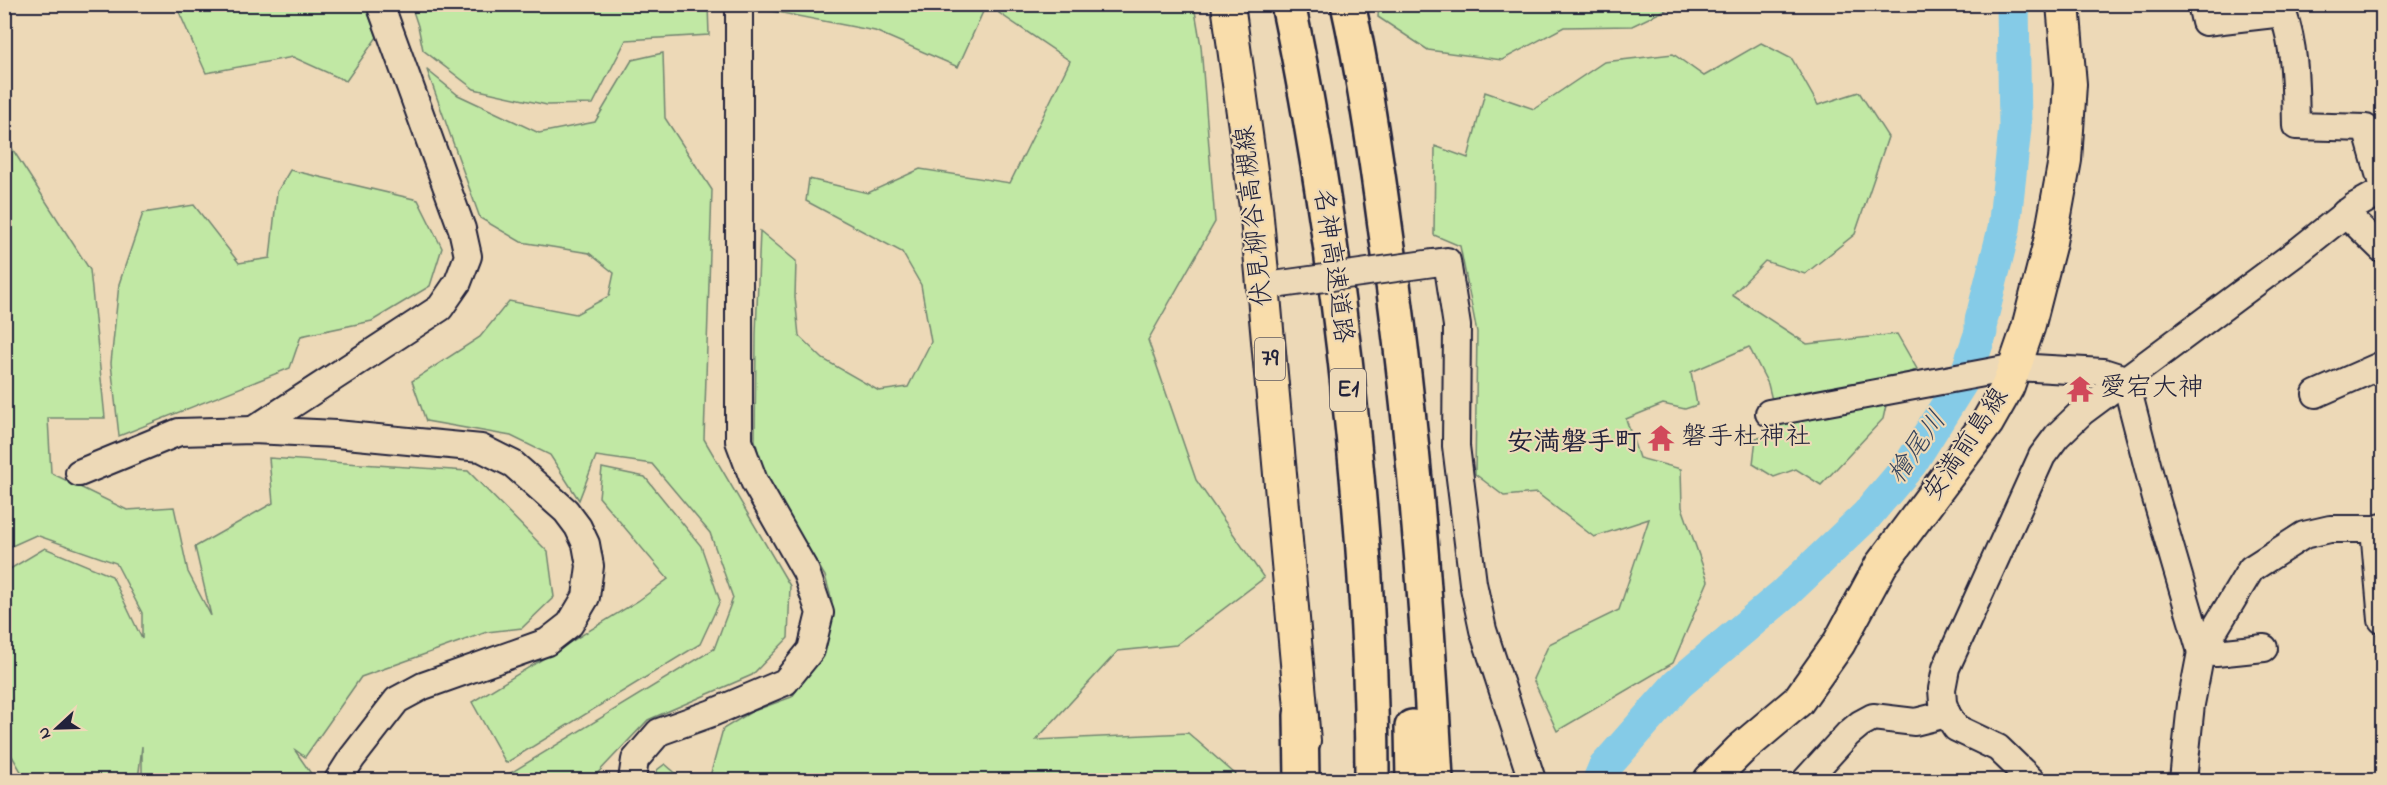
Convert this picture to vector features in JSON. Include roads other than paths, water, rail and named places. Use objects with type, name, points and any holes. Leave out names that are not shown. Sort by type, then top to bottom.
[{"type":"highway","name":"名神高速道路","points":[[1288,4],[1303,75],[1332,250],[1354,438],[1366,596],[1372,780]]},
{"type":"highway","name":"名神高速道路","points":[[1332,4],[1364,173],[1384,330],[1410,627],[1413,780]]},
{"type":"highway","points":[[1348,4],[1377,170],[1400,327],[1415,478],[1436,780]]},
{"type":"highway","points":[[1301,715],[1302,780]]},
{"type":"main road","name":"伏見柳谷高槻線","points":[[1228,4],[1272,285],[1301,715],[1308,780]]},
{"type":"main road","name":"安満前島線","points":[[1710,780],[1740,750],[1798,700],[1839,643],[1881,565],[1987,423],[2050,242],[2065,159],[2070,84],[2063,4]]},
{"type":"main road","name":"伏見柳谷高槻線","points":[[1296,780],[1301,715]]},
{"type":"street","points":[[253,430],[440,308],[458,282],[468,256],[462,229],[380,4]]},
{"type":"street","points":[[632,780],[635,760],[659,732],[712,713],[785,682],[811,650],[820,613],[806,573],[754,481],[739,441],[739,4]]},
{"type":"street","points":[[2201,4],[2205,22],[2283,13],[2295,73],[2293,89],[2296,126],[2366,128],[2382,184]]},
{"type":"street","points":[[2031,780],[1998,748],[1956,728],[1947,714],[1942,689],[1946,668],[2042,456],[2057,436],[2082,412],[2125,378],[2344,213],[2382,190]]},
{"type":"street","points":[[2344,213],[2382,249]]},
{"type":"street","points":[[1272,285],[1447,261],[1457,326],[1456,446],[1473,583],[1483,630],[1532,780]]},
{"type":"street","points":[[2316,394],[2382,365]]},
{"type":"street","points":[[1769,413],[2007,369],[2103,372],[2125,378]]},
{"type":"street","points":[[2125,378],[2158,506],[2201,652]]},
{"type":"street","points":[[319,387],[313,412],[323,434]]},
{"type":"street","points":[[79,473],[179,432],[253,430],[464,445],[481,447],[513,464],[566,511],[578,527],[586,544],[590,566],[586,597],[570,624],[547,642],[423,686],[397,700],[338,780]]},
{"type":"street","points":[[2183,780],[2191,704],[2201,652],[2251,569],[2304,535],[2330,529],[2378,528],[2382,620]]},
{"type":"street","points":[[2201,652],[2216,653],[2264,648]]},
{"type":"street","points":[[1806,780],[1848,734],[1873,717],[1915,722],[1947,714]]},
{"type":"waterway","name":"檜尾川","points":[[1599,780],[1604,768],[1678,684],[1784,594],[1867,515],[1911,463],[1966,375],[1981,332],[1981,321],[2004,229],[2015,128],[2013,4]]},
{"type":"place","name":"愛宕大神","points":[[2080,389]]},
{"type":"place","name":"磐手杜神社","points":[[1661,438]]},
{"type":"district","name":"安満磐手町","points":[[1574,443]]}]
